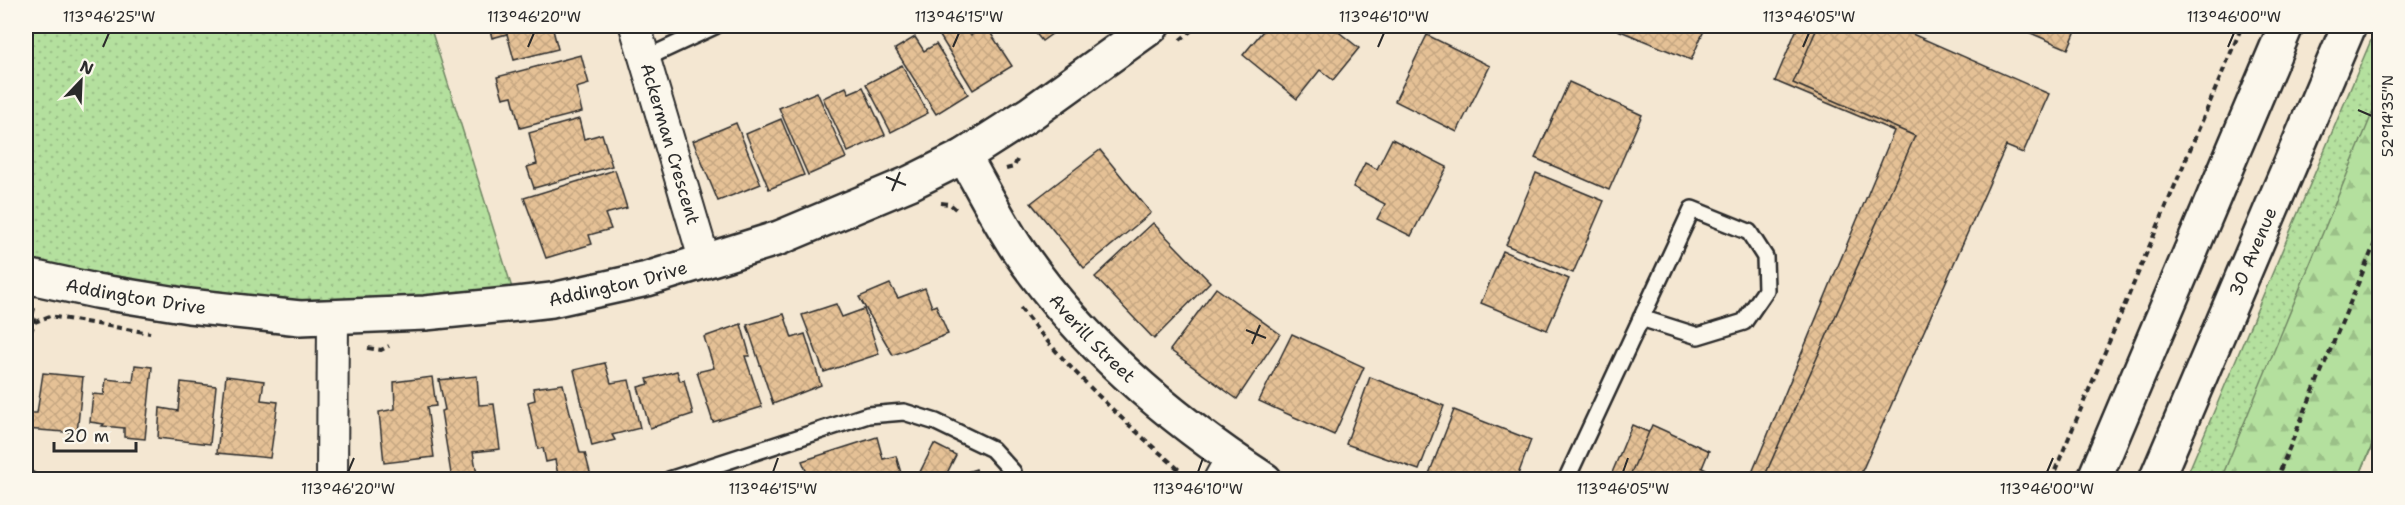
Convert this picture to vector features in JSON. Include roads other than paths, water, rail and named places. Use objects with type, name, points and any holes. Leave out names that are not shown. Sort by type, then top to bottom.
[{"type":"street","name":"Ackerman Crescent","points":[[635,26],[705,262]]},
{"type":"street","name":"Addington Drive","points":[[26,276],[96,291],[189,306],[300,318],[425,313],[552,300],[647,279],[779,238],[910,183],[964,156],[1031,113],[1152,26]]},
{"type":"street","points":[[2094,480],[2286,26]]},
{"type":"street","name":"30 Avenue","points":[[2156,480],[2349,26]]},
{"type":"street","name":"Averill Street","points":[[964,156],[1016,247],[1091,342],[1225,469],[1264,480]]},
{"type":"street","points":[[332,480],[333,317]]},
{"type":"lane","points":[[644,59],[715,26]]},
{"type":"lane","points":[[1566,480],[1641,318],[1692,209],[1749,232],[1765,257],[1766,290],[1744,322],[1698,336],[1641,318]]},
{"type":"lane","points":[[669,480],[868,415],[904,412],[936,422],[992,449],[1013,472],[1014,480]]}]
